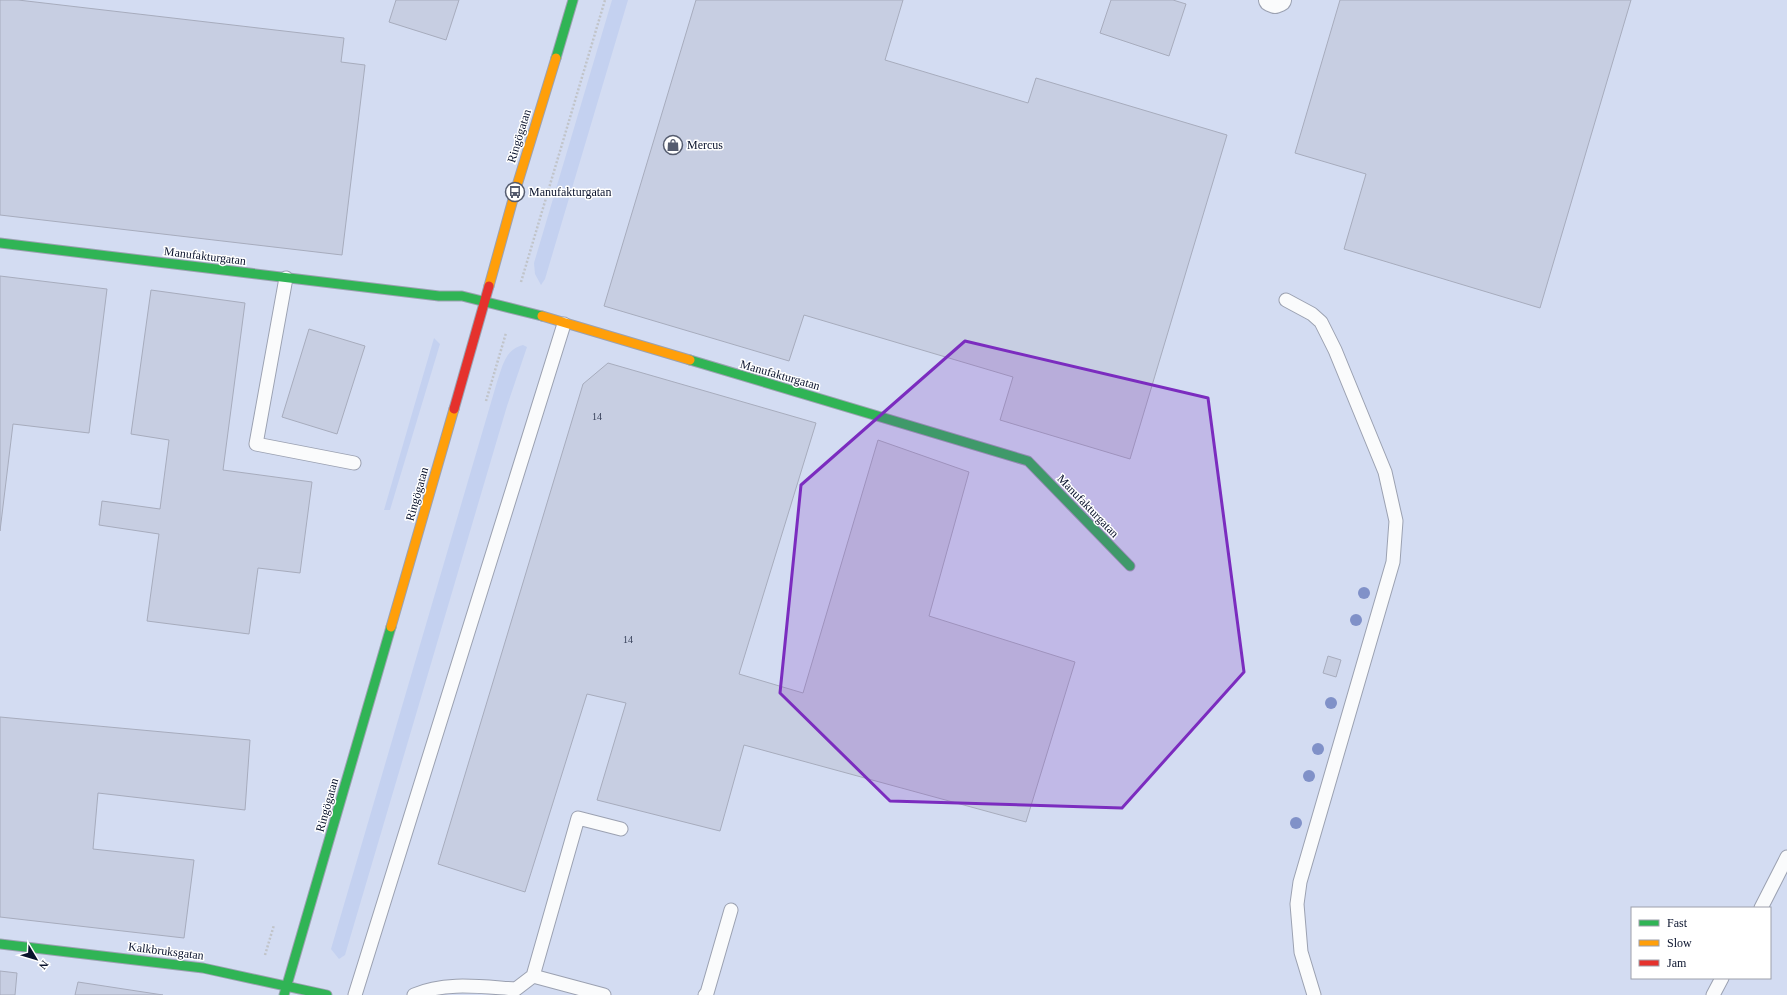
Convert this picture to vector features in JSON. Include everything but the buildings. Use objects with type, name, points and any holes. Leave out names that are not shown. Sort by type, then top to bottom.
[{"type":"street","name":"Ringögatan","points":[[285,991],[485,302],[514,192],[573,0]]},
{"type":"street","points":[[1270,0],[1275,2],[1280,0]]},
{"type":"street","name":"Manufakturgatan","points":[[0,243],[286,278],[391,288],[439,296],[462,296],[514,308],[1028,461],[1130,566]]},
{"type":"street","name":"Kalkbruksgatan","points":[[0,944],[203,968],[285,991],[327,995]]},
{"type":"lane","points":[[286,278],[256,444],[354,463]]},
{"type":"lane","points":[[1286,300],[1312,314],[1321,322],[1335,350],[1385,472],[1396,521],[1393,562],[1300,882],[1297,904],[1301,952],[1314,995]]},
{"type":"lane","points":[[355,995],[564,324]]},
{"type":"lane","points":[[414,995],[423,991],[464,986],[516,989],[533,976],[578,818],[621,829]]},
{"type":"lane","points":[[1762,907],[1787,858]]},
{"type":"lane","points":[[705,995],[731,910]]},
{"type":"lane","points":[[533,976],[604,995]]},
{"type":"lane","points":[[1713,995],[1721,979]]},
{"type":"highlighted area","points":[[965,341],[1208,398],[1244,672],[1122,808],[890,801],[780,693],[801,485]]},
{"type":"shaded area","points":[[0,0],[1787,0],[1787,995],[0,995]]},
{"type":"shaded area","points":[[612,0],[628,0],[545,279],[541,285],[535,274],[534,263]]},
{"type":"shaded area","points":[[434,338],[440,344],[390,510],[384,510]]},
{"type":"shaded area","points":[[523,345],[527,347],[507,406],[345,955],[339,959],[331,949],[497,382],[508,354],[517,347]]},
{"type":"traffic: fast","points":[[556,58],[573,0]]},
{"type":"traffic: fast","points":[[0,243],[439,296],[462,296],[542,316]]},
{"type":"traffic: fast","points":[[690,360],[1028,461],[1130,566]]},
{"type":"traffic: fast","points":[[284,995],[391,627]]},
{"type":"traffic: fast","points":[[0,944],[203,968],[327,995]]},
{"type":"traffic: slow","points":[[489,286],[515,192],[556,58]]},
{"type":"traffic: slow","points":[[542,316],[690,360]]},
{"type":"traffic: slow","points":[[391,627],[454,409]]},
{"type":"traffic: jam","points":[[454,409],[489,286]]},
{"type":"place","name":"Mercus","points":[[673,145]]},
{"type":"place","name":"Manufakturgatan","points":[[515,192]]}]
